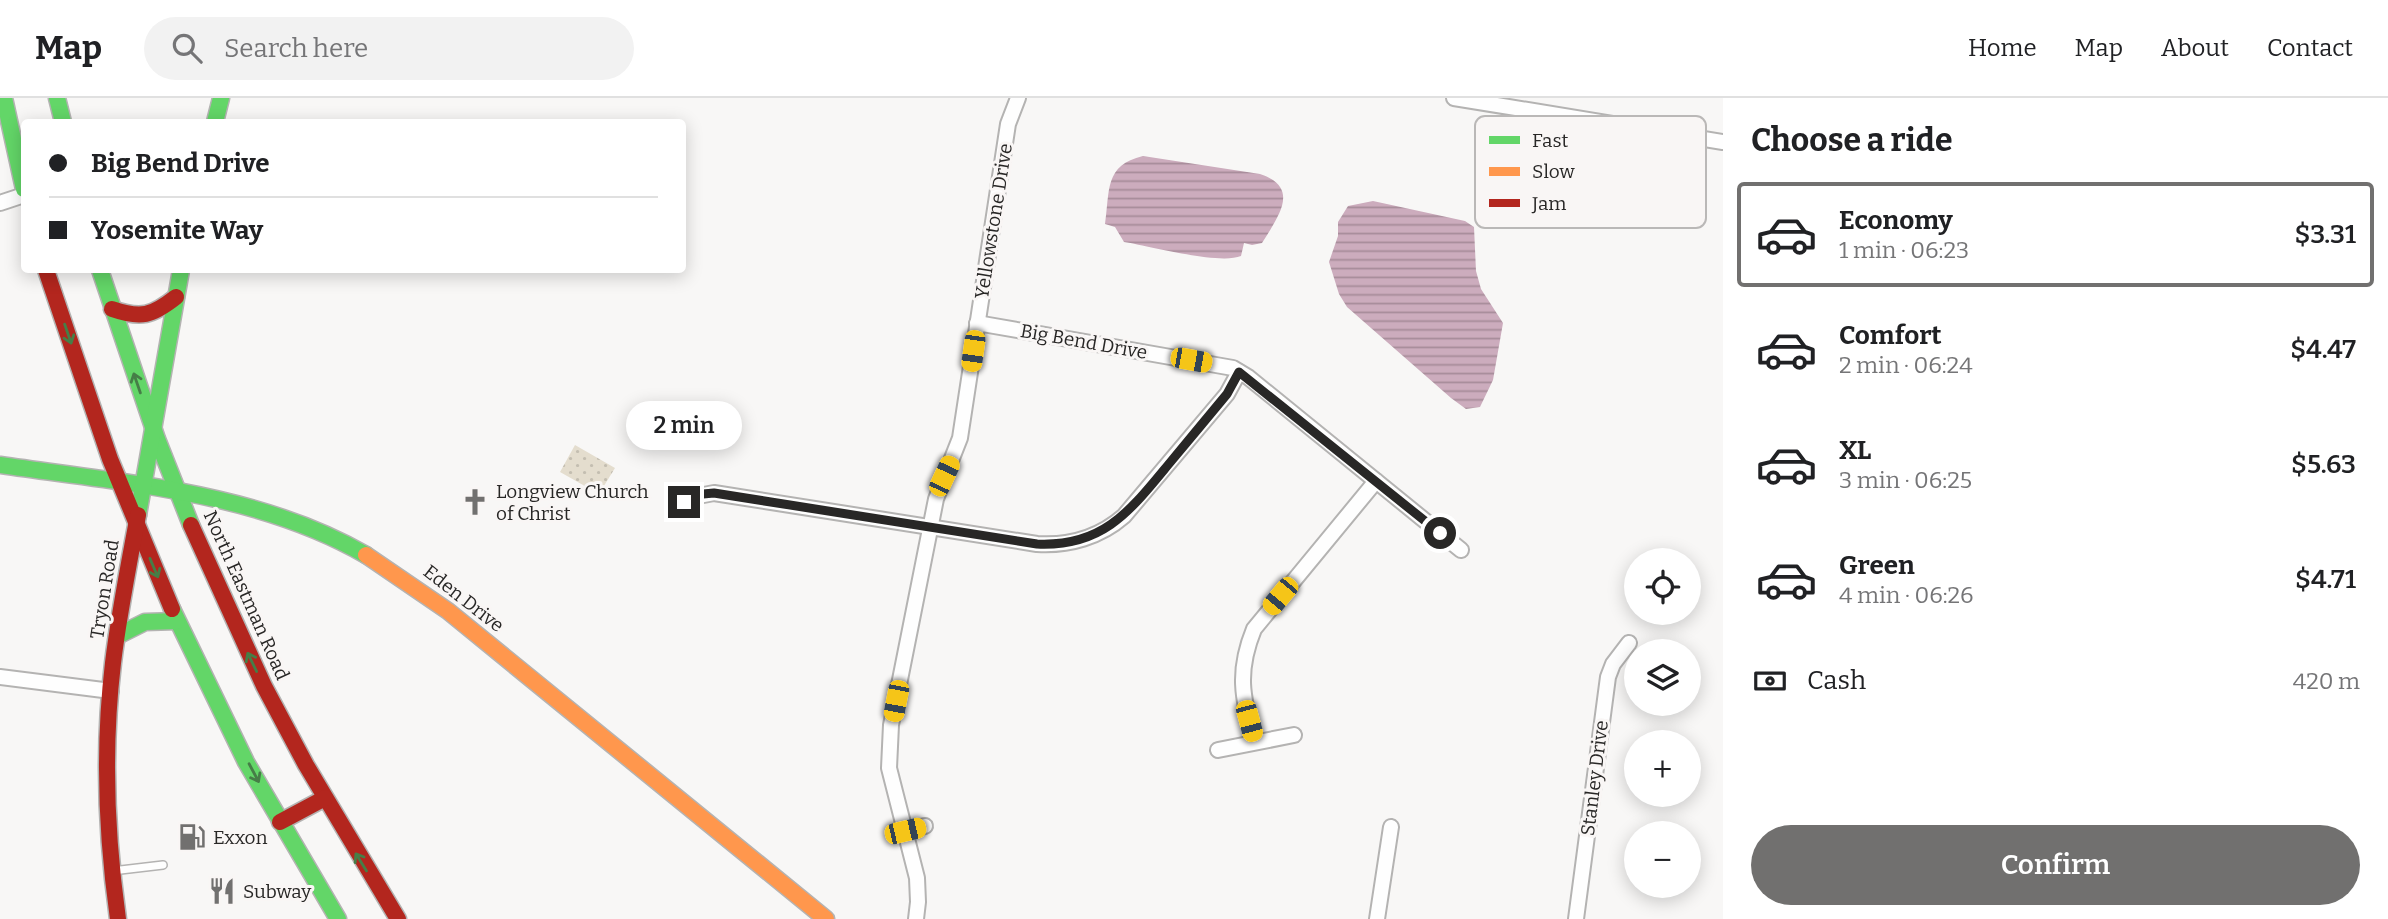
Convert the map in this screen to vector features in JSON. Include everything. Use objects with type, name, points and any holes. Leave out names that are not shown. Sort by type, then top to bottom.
[{"type":"main road","points":[[4,98],[21,174]]},
{"type":"main road","points":[[57,98],[62,119]]},
{"type":"main road","points":[[216,119],[221,98]]},
{"type":"main road","points":[[47,273],[119,482],[177,621],[280,822],[338,919]]},
{"type":"main road","name":"North Eastman Road","points":[[101,273],[153,428],[218,592],[264,687],[349,842],[398,919]]},
{"type":"main road","name":"Tryon Road","points":[[118,919],[112,871],[108,784],[111,691],[117,636],[180,273]]},
{"type":"main road","points":[[112,309],[131,315],[150,315],[176,297]]},
{"type":"main road","name":"Eden Drive","points":[[0,465],[119,482],[247,506],[298,522],[354,548],[393,571],[470,627],[826,919]]},
{"type":"main road","points":[[117,636],[141,622],[177,621]]},
{"type":"main road","points":[[280,822],[325,798]]},
{"type":"street","name":"Yellowstone Drive","points":[[916,919],[917,878],[889,768],[888,750],[930,526],[939,489],[960,438],[1009,118],[1018,98]]},
{"type":"street","points":[[1454,98],[1564,116]]},
{"type":"street","points":[[0,203],[21,196]]},
{"type":"street","name":"Big Bend Drive","points":[[977,323],[1218,364],[1239,372],[1461,550]]},
{"type":"street","points":[[678,508],[693,497],[714,493],[1037,544],[1071,542],[1096,534],[1117,522],[1132,508],[1227,394],[1239,372]]},
{"type":"street","points":[[1255,742],[1243,700],[1242,678],[1245,653],[1254,629],[1376,481]]},
{"type":"street","name":"Stanley Drive","points":[[1576,919],[1608,677],[1613,664],[1624,650]]},
{"type":"street","points":[[0,677],[111,691]]},
{"type":"street","points":[[1218,750],[1294,735]]},
{"type":"street","points":[[905,831],[925,826]]},
{"type":"street","points":[[1377,919],[1391,827]]},
{"type":"lane","points":[[112,871],[163,865]]},
{"type":"shaded area","points":[[1143,156],[1260,174],[1280,187],[1283,195],[1279,214],[1262,243],[1244,243],[1241,256],[1231,258],[1201,257],[1124,242],[1115,227],[1105,224],[1109,190],[1115,173],[1121,166]]},
{"type":"shaded area","points":[[1373,201],[1465,221],[1474,227],[1476,271],[1481,289],[1503,323],[1493,380],[1480,407],[1466,409],[1451,398],[1347,307],[1339,294],[1329,262],[1338,236],[1338,222],[1348,206]]},
{"type":"shaded area","points":[[575,445],[615,468],[599,494],[560,472]]},
{"type":"traffic: fast","points":[[4,98],[21,175]]},
{"type":"traffic: fast","points":[[57,98],[62,119]]},
{"type":"traffic: fast","points":[[216,119],[221,98]]},
{"type":"traffic: fast","points":[[101,273],[157,439],[191,525]]},
{"type":"traffic: fast","points":[[138,515],[180,273]]},
{"type":"traffic: fast","points":[[0,465],[141,485],[235,504],[324,534],[366,555]]},
{"type":"traffic: fast","points":[[172,609],[246,762],[338,919]]},
{"type":"traffic: fast","points":[[117,636],[145,622],[177,621]]},
{"type":"traffic: slow","points":[[366,555],[448,611],[826,919]]},
{"type":"traffic: jam","points":[[47,273],[110,459],[172,609]]},
{"type":"traffic: jam","points":[[112,309],[131,314],[146,314],[176,297]]},
{"type":"traffic: jam","points":[[118,919],[109,823],[108,727],[115,644],[138,515]]},
{"type":"traffic: jam","points":[[191,525],[264,686],[306,765],[398,919]]},
{"type":"traffic: jam","points":[[280,822],[325,798]]},
{"type":"place","name":"Longview Church of Christ","points":[[475,502]]},
{"type":"place","name":"Exxon","points":[[192,837]]},
{"type":"place","name":"Subway","points":[[222,891]]},
{"type":"route","points":[[684,502],[703,494],[714,493],[1037,544],[1071,542],[1107,529],[1132,508],[1227,394],[1239,372],[1440,533]]}]
